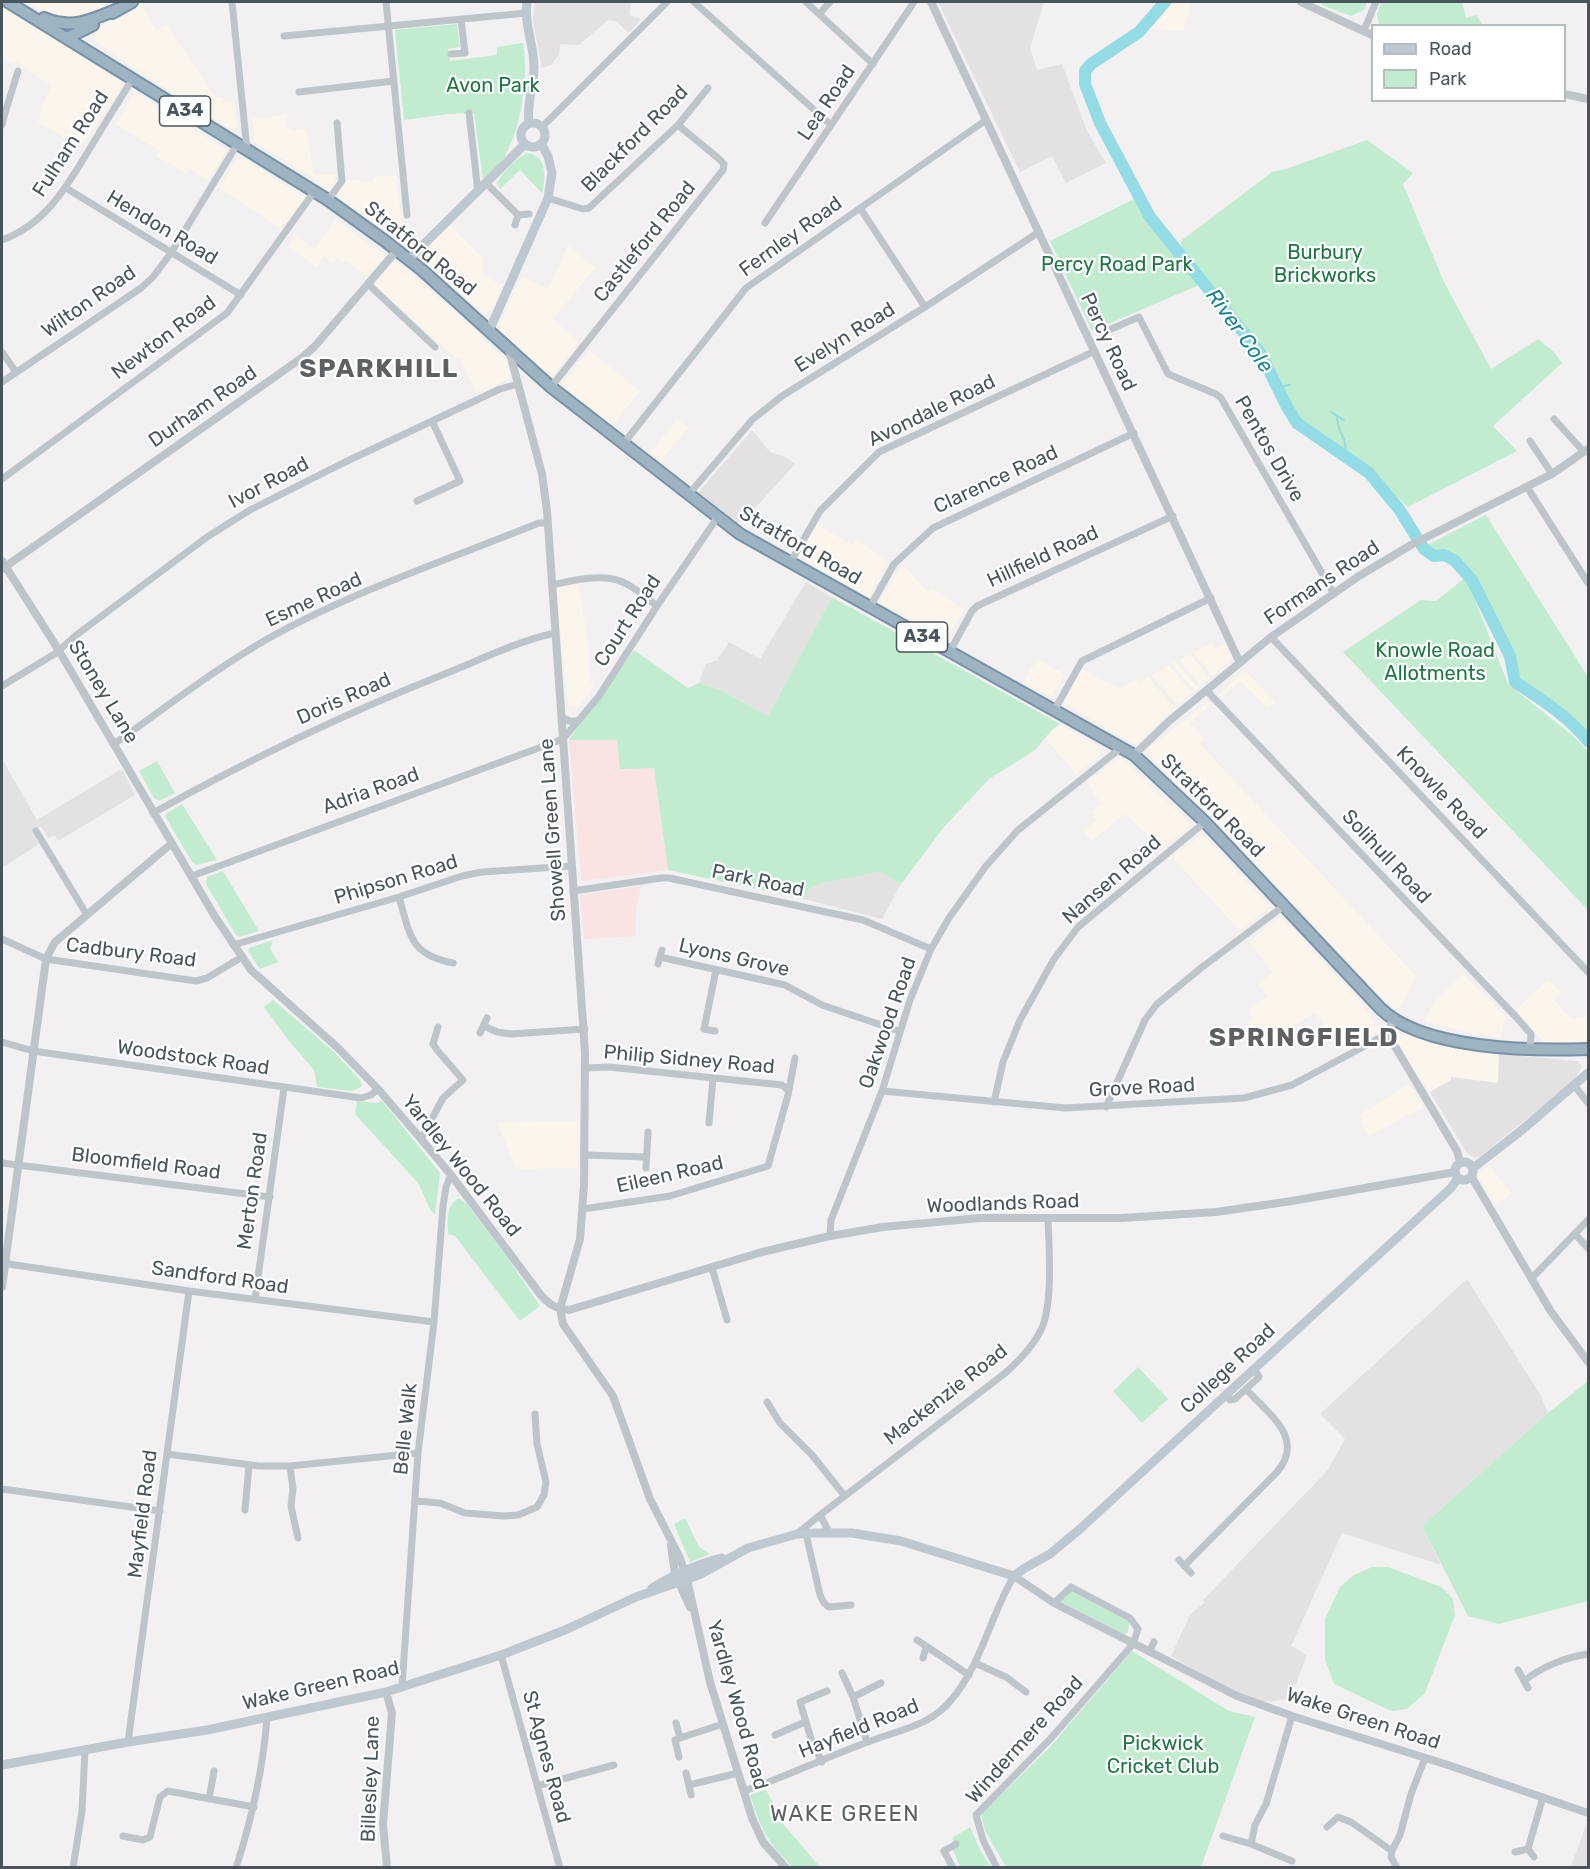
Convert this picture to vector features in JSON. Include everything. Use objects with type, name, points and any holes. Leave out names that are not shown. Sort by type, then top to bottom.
[{"type":"highway","points":[[67,38],[132,2]]},
{"type":"highway","points":[[11,3],[52,21],[65,24],[77,24],[118,9]]},
{"type":"highway","name":"Stratford Road","points":[[11,3],[328,200],[397,250],[551,387],[717,518],[742,535],[1134,755],[1205,822],[1285,905],[1344,971],[1393,1019],[1411,1029],[1440,1038],[1497,1047],[1588,1049]]},
{"type":"main road","points":[[527,2],[526,13],[534,68],[527,112],[529,123]]},
{"type":"main road","points":[[529,123],[536,123],[542,127],[545,138],[541,144],[535,147],[525,144],[521,132],[529,123]]},
{"type":"main road","points":[[409,259],[525,144]]},
{"type":"main road","points":[[489,331],[548,198],[552,173],[548,156],[541,144]]},
{"type":"main road","points":[[1457,1174],[1466,1180],[1472,1172],[1588,1073]]},
{"type":"main road","points":[[1460,1162],[1468,1163],[1472,1172]]},
{"type":"main road","name":"College Road","points":[[1014,1576],[1050,1554],[1072,1535],[1451,1188],[1460,1162]]},
{"type":"main road","name":"Wake Green Road","points":[[2,1765],[207,1730],[386,1692],[501,1655],[681,1577],[702,1573],[730,1556],[766,1542],[801,1534],[852,1533],[901,1541],[1014,1576]]},
{"type":"street","points":[[232,2],[243,146]]},
{"type":"street","points":[[386,2],[407,215]]},
{"type":"street","points":[[542,127],[667,2]]},
{"type":"street","points":[[694,2],[831,125]]},
{"type":"street","points":[[806,2],[873,64]]},
{"type":"street","points":[[820,13],[830,2]]},
{"type":"street","name":"Lea Road","points":[[765,223],[915,2]]},
{"type":"street","name":"Percy Road","points":[[931,2],[1240,663]]},
{"type":"street","points":[[1301,2],[1368,32],[1376,2]]},
{"type":"street","points":[[1313,2],[1319,10]]},
{"type":"street","points":[[284,36],[526,13]]},
{"type":"street","points":[[451,54],[465,53],[461,19]]},
{"type":"street","points":[[2,125],[3,113],[18,71]]},
{"type":"street","name":"Fulham Road","points":[[2,240],[22,231],[51,207],[66,188],[133,78]]},
{"type":"street","points":[[299,92],[394,81]]},
{"type":"street","name":"Blackford Road","points":[[548,198],[589,208],[678,125],[708,88]]},
{"type":"street","points":[[1566,94],[1588,99]]},
{"type":"street","points":[[469,113],[478,192]]},
{"type":"street","name":"Fernley Road","points":[[624,443],[746,288],[986,120]]},
{"type":"street","points":[[328,200],[342,181],[337,123]]},
{"type":"street","name":"Castleford Road","points":[[551,387],[723,171],[724,164],[678,125]]},
{"type":"street","name":"Wilton Road","points":[[2,382],[141,288],[153,277],[243,146]]},
{"type":"street","points":[[487,184],[518,214],[529,214]]},
{"type":"street","name":"Hendon Road","points":[[66,188],[241,296]]},
{"type":"street","name":"Newton Road","points":[[2,479],[227,313],[314,192]]},
{"type":"street","points":[[860,208],[925,308]]},
{"type":"street","points":[[515,225],[518,214]]},
{"type":"street","name":"Evelyn Road","points":[[689,494],[753,419],[782,396],[925,308],[1039,232]]},
{"type":"street","name":"Durham Road","points":[[3,566],[303,357],[397,250]]},
{"type":"street","points":[[368,284],[435,347]]},
{"type":"street","name":"Pentos Drive","points":[[1102,333],[1139,317],[1168,374],[1221,398],[1334,594]]},
{"type":"street","name":"Showell Green Lane","points":[[509,350],[542,474],[548,523],[573,891],[585,1029],[583,1209],[577,1256],[560,1309]]},
{"type":"street","name":"Avondale Road","points":[[790,563],[820,511],[879,452],[1095,351]]},
{"type":"street","points":[[2,352],[16,372]]},
{"type":"street","name":"Ivor Road","points":[[2,686],[56,653],[58,649],[222,526],[277,495],[500,389],[518,384]]},
{"type":"street","points":[[1554,419],[1586,451]]},
{"type":"street","points":[[417,501],[460,482],[432,421]]},
{"type":"street","name":"Clarence Road","points":[[870,607],[894,564],[933,528],[1134,433]]},
{"type":"street","points":[[1530,441],[1552,474]]},
{"type":"street","name":"Formans Road","points":[[1134,755],[1168,722],[1270,637],[1391,556],[1552,474],[1586,451]]},
{"type":"street","points":[[1527,487],[1588,583]]},
{"type":"street","name":"Hillfield Road","points":[[949,653],[977,606],[1173,516]]},
{"type":"street","name":"Court Road","points":[[563,739],[599,696],[717,518]]},
{"type":"street","name":"Esme Road","points":[[114,744],[234,660],[311,617],[483,545],[539,523],[548,523]]},
{"type":"street","name":"Stoney Lane","points":[[3,566],[58,649],[172,843]]},
{"type":"street","points":[[552,585],[596,578],[614,579],[628,585],[657,606]]},
{"type":"street","points":[[1055,709],[1082,661],[1211,598]]},
{"type":"street","name":"Doris Road","points":[[153,813],[336,719],[540,636],[555,633]]},
{"type":"street","name":"Knowle Road","points":[[1270,637],[1588,972]]},
{"type":"street","name":"Solihull Road","points":[[1207,691],[1516,1017],[1531,1034],[1530,1049]]},
{"type":"street","points":[[561,717],[569,721],[578,721]]},
{"type":"street","name":"Adria Road","points":[[192,876],[563,739]]},
{"type":"street","name":"Oakwood Road","points":[[830,1236],[831,1220],[882,1091],[899,1031],[931,949],[949,918],[986,866],[1018,830],[1122,747]]},
{"type":"street","name":"Nansen Road","points":[[994,1102],[1003,1062],[1020,1020],[1054,959],[1078,927],[1205,822]]},
{"type":"street","points":[[36,831],[87,915]]},
{"type":"street","points":[[2,1287],[3,1263],[19,1165],[46,959],[55,942],[172,843]]},
{"type":"street","name":"Yardley Wood Road","points":[[172,843],[242,957],[263,982],[338,1048],[378,1089],[421,1139],[451,1175],[540,1294],[551,1305],[560,1309],[563,1324],[613,1396],[650,1499],[671,1544],[693,1612],[710,1682],[757,1830],[782,1866]]},
{"type":"street","name":"Phipson Road","points":[[233,945],[399,897],[462,876],[482,872],[572,866]]},
{"type":"street","name":"Park Road","points":[[573,891],[669,878],[863,920],[931,949]]},
{"type":"street","points":[[399,897],[415,945],[430,958],[453,963]]},
{"type":"street","points":[[1106,1107],[1145,1020],[1157,1004],[1285,905]]},
{"type":"street","name":"Cadbury Road","points":[[2,939],[46,959],[196,981],[207,978],[242,957]]},
{"type":"street","name":"Lyons Grove","points":[[660,957],[785,985],[822,1005],[899,1031]]},
{"type":"street","points":[[715,1031],[704,1029],[716,970]]},
{"type":"street","points":[[1393,1019],[1389,1034],[1457,1151],[1460,1162]]},
{"type":"street","points":[[480,1033],[486,1022],[497,1032],[511,1034],[585,1029]]},
{"type":"street","points":[[421,1139],[443,1098],[463,1080],[433,1044],[438,1028]]},
{"type":"street","name":"Grove Road","points":[[882,1091],[1065,1108],[1234,1099],[1265,1094],[1292,1084],[1389,1034]]},
{"type":"street","name":"Woodstock Road","points":[[2,1042],[33,1051],[362,1098],[378,1089]]},
{"type":"street","points":[[788,1090],[795,1058]]},
{"type":"street","name":"Philip Sidney Road","points":[[586,1068],[609,1067],[782,1085],[788,1090]]},
{"type":"street","points":[[709,1123],[713,1078]]},
{"type":"street","points":[[1574,1085],[1588,1103]]},
{"type":"street","name":"Merton Road","points":[[255,1299],[284,1088]]},
{"type":"street","name":"Eileen Road","points":[[583,1209],[670,1196],[764,1168],[770,1162],[788,1090]]},
{"type":"street","points":[[646,1168],[648,1132]]},
{"type":"street","points":[[584,1155],[646,1157]]},
{"type":"street","name":"Bloomfield Road","points":[[2,1163],[270,1197]]},
{"type":"street","points":[[1472,1172],[1531,1279],[1588,1362]]},
{"type":"street","name":"Woodlands Road","points":[[560,1309],[569,1310],[762,1252],[830,1236],[883,1227],[980,1218],[1122,1218],[1216,1212],[1457,1174]]},
{"type":"street","name":"Belle Walk","points":[[402,1687],[418,1453],[434,1322],[442,1206],[451,1175]]},
{"type":"street","name":"Mackenzie Road","points":[[801,1534],[844,1495],[1004,1374],[1033,1344],[1042,1327],[1047,1304],[1048,1218]]},
{"type":"street","points":[[1531,1279],[1588,1220]]},
{"type":"street","points":[[1575,1234],[1588,1248]]},
{"type":"street","name":"Sandford Road","points":[[3,1263],[189,1291],[434,1322]]},
{"type":"street","points":[[712,1268],[727,1320]]},
{"type":"street","name":"Mayfield Road","points":[[128,1742],[189,1291]]},
{"type":"street","points":[[1226,1396],[1232,1400],[1246,1389],[1259,1376],[1254,1370]]},
{"type":"street","points":[[1191,1573],[1181,1563],[1277,1472],[1287,1455],[1288,1443],[1283,1431],[1246,1389]]},
{"type":"street","points":[[767,1402],[780,1423],[812,1455],[844,1495]]},
{"type":"street","points":[[416,1501],[440,1503],[465,1513],[504,1516],[518,1515],[537,1507],[544,1495],[546,1482],[537,1444],[535,1414]]},
{"type":"street","points":[[167,1454],[249,1465],[290,1466],[418,1453]]},
{"type":"street","points":[[245,1510],[249,1465]]},
{"type":"street","points":[[290,1466],[291,1506],[298,1538]]},
{"type":"street","points":[[2,1489],[160,1511]]},
{"type":"street","points":[[820,1515],[829,1532]]},
{"type":"street","points":[[801,1534],[821,1599],[829,1607],[851,1605]]},
{"type":"street","name":"Wake Green Road","points":[[1014,1576],[1054,1603],[1237,1696],[1588,1813]]},
{"type":"street","name":"Hayfield Road","points":[[744,1791],[930,1719],[952,1700],[969,1675],[1014,1576]]},
{"type":"street","points":[[1054,1603],[1071,1587],[1079,1591],[1130,1618],[1138,1629],[1133,1644]]},
{"type":"street","points":[[917,1640],[926,1647],[934,1649],[969,1675]]},
{"type":"street","points":[[1149,1652],[1154,1642]]},
{"type":"street","name":"Windermere Road","points":[[997,1868],[983,1840],[976,1815],[991,1797],[1052,1737],[1133,1644]]},
{"type":"street","points":[[923,1658],[926,1647]]},
{"type":"street","points":[[1518,1670],[1526,1684],[1532,1675],[1560,1661],[1588,1654]]},
{"type":"street","name":"St Agnes Road","points":[[501,1655],[560,1868]]},
{"type":"street","points":[[975,1663],[1006,1677],[1026,1692]]},
{"type":"street","points":[[842,1673],[853,1697],[867,1742]]},
{"type":"street","points":[[853,1697],[881,1683]]},
{"type":"street","points":[[822,1762],[805,1722],[800,1702],[827,1691]]},
{"type":"street","name":"Billesley Lane","points":[[386,1692],[392,1713],[383,1824],[387,1868]]},
{"type":"street","points":[[1251,1844],[1256,1825],[1266,1804],[1292,1716]]},
{"type":"street","points":[[236,1868],[254,1807],[264,1757],[267,1718]]},
{"type":"street","points":[[775,1735],[805,1722]]},
{"type":"street","points":[[676,1723],[680,1738]]},
{"type":"street","points":[[678,1757],[675,1740],[723,1724]]},
{"type":"street","points":[[72,1868],[82,1811],[85,1750]]},
{"type":"street","points":[[1397,1868],[1391,1857],[1392,1851],[1400,1835],[1411,1794],[1425,1758]]},
{"type":"street","points":[[537,1786],[614,1765]]},
{"type":"street","points":[[209,1798],[214,1771]]},
{"type":"street","points":[[686,1773],[691,1795]]},
{"type":"street","points":[[689,1785],[738,1773]]},
{"type":"street","points":[[123,1836],[142,1840],[150,1837],[160,1797],[168,1791],[254,1807]]},
{"type":"street","points":[[1528,1849],[1543,1797]]},
{"type":"street","points":[[1327,1827],[1338,1817],[1351,1822],[1392,1851]]},
{"type":"street","points":[[1223,1836],[1251,1844],[1292,1861]]},
{"type":"street","points":[[954,1868],[944,1851],[956,1844]]},
{"type":"street","points":[[1515,1852],[1528,1849]]},
{"type":"street","points":[[1528,1849],[1534,1857]]},
{"type":"shaded area","points":[[26,2],[105,2],[106,6],[74,20]]},
{"type":"shaded area","points":[[535,2],[631,2],[629,15],[641,19],[629,33],[616,21],[608,20],[579,45],[560,44],[559,55],[551,65],[542,68],[533,21]]},
{"type":"shaded area","points":[[938,2],[1044,2],[1030,48],[1037,70],[1062,64],[1087,131],[1106,163],[1066,183],[1052,156],[1020,172]]},
{"type":"shaded area","points":[[1170,2],[1192,2],[1182,31],[1149,29]]},
{"type":"shaded area","points":[[141,3],[156,30],[167,25],[216,98],[223,98],[223,102],[234,101],[237,124],[235,131],[144,75],[95,41],[95,30]]},
{"type":"shaded area","points":[[2,7],[125,82],[81,147],[38,122],[51,86],[14,60],[12,63],[2,59]]},
{"type":"shaded area","points":[[135,92],[227,150],[208,181],[189,169],[186,173],[156,156],[160,151],[115,124]]},
{"type":"shaded area","points":[[288,114],[285,126],[293,130],[306,129],[314,174],[335,174],[336,181],[373,182],[373,177],[396,175],[403,236],[399,239],[329,191],[320,182],[255,142],[252,119]]},
{"type":"shaded area","points":[[239,156],[304,197],[280,228],[219,188]]},
{"type":"shaded area","points":[[336,220],[385,256],[367,276],[345,260],[342,263],[337,259],[333,263],[324,256],[316,267],[288,246],[296,236],[314,249]]},
{"type":"shaded area","points":[[450,225],[483,258],[483,275],[502,285],[494,305],[485,315],[418,256]]},
{"type":"shaded area","points":[[568,245],[595,268],[553,319],[579,342],[552,377],[527,357],[498,328],[522,276],[546,288],[550,286]]},
{"type":"shaded area","points":[[395,261],[467,322],[507,361],[510,374],[508,380],[477,393],[460,358],[457,359],[375,285]]},
{"type":"shaded area","points":[[589,350],[640,391],[611,427],[561,386]]},
{"type":"shaded area","points":[[677,419],[688,428],[660,462],[650,453]]},
{"type":"shaded area","points":[[752,430],[770,452],[786,457],[795,464],[757,506],[737,524],[698,493]]},
{"type":"shaded area","points":[[818,525],[852,545],[858,539],[887,562],[869,597],[798,557]]},
{"type":"shaded area","points":[[903,565],[928,592],[933,589],[964,610],[947,637],[878,602]]},
{"type":"shaded area","points":[[806,582],[832,597],[768,716],[718,689],[699,683],[706,664],[717,660],[729,642],[760,659]]},
{"type":"shaded area","points":[[578,584],[588,640],[590,681],[594,685],[581,705],[572,708],[568,707],[556,587]]},
{"type":"shaded area","points":[[1212,643],[1215,649],[1225,644],[1232,659],[1163,718],[1139,742],[1134,743],[1106,729],[1064,702],[1081,668],[1100,680],[1121,688],[1137,679],[1139,682],[1148,677],[1174,707],[1177,704],[1151,675],[1169,666],[1192,692],[1194,690],[1172,664],[1175,662],[1198,687],[1200,685],[1179,660],[1190,654],[1209,678],[1212,675],[1193,653]]},
{"type":"shaded area","points":[[1037,659],[1065,674],[1051,696],[1022,684]]},
{"type":"shaded area","points":[[1245,670],[1275,702],[1268,709],[1240,681],[1221,698],[1219,694]]},
{"type":"shaded area","points":[[1208,702],[1211,705],[1190,723],[1205,739],[1200,744],[1417,977],[1398,1010],[1385,1001],[1241,848],[1150,756],[1148,750],[1152,746]]},
{"type":"shaded area","points":[[1060,724],[1101,748],[1100,755],[1076,774],[1045,738]]},
{"type":"shaded area","points":[[614,739],[654,768],[668,870],[584,881],[581,879],[569,740]]},
{"type":"shaded area","points":[[1121,757],[1191,825],[1162,849],[1125,814],[1092,841],[1083,830],[1097,820],[1091,812],[1101,804],[1087,782]]},
{"type":"shaded area","points":[[2,759],[37,820],[120,770],[123,771],[135,795],[58,841],[55,835],[48,838],[41,827],[32,832],[39,844],[2,868]]},
{"type":"shaded area","points":[[1202,835],[1270,906],[1240,931],[1172,857]]},
{"type":"shaded area","points":[[880,872],[901,884],[882,919],[804,899],[808,889],[822,883]]},
{"type":"shaded area","points":[[641,886],[636,910],[635,936],[584,939],[580,895]]},
{"type":"shaded area","points":[[1280,916],[1350,990],[1379,1030],[1345,1050],[1315,1013],[1260,1044],[1247,1023],[1253,1019],[1248,1010],[1267,996],[1258,984],[1273,972],[1249,942]]},
{"type":"shaded area","points":[[1463,974],[1505,1016],[1501,1038],[1424,1021],[1433,1004]]},
{"type":"shaded area","points":[[1548,979],[1561,992],[1554,1000],[1566,1013],[1572,1018],[1588,1017],[1588,1043],[1545,1044],[1516,1010]]},
{"type":"shaded area","points":[[1404,1032],[1452,1046],[1499,1054],[1498,1083],[1452,1077],[1451,1080],[1430,1092],[1413,1069],[1396,1039],[1398,1034]]},
{"type":"shaded area","points":[[1499,1054],[1578,1061],[1582,1067],[1573,1082],[1479,1157],[1474,1158],[1467,1153],[1430,1092],[1451,1080],[1451,1077],[1498,1083]]},
{"type":"shaded area","points":[[1409,1084],[1423,1107],[1368,1137],[1359,1115]]},
{"type":"shaded area","points":[[579,1121],[577,1168],[517,1169],[497,1123]]},
{"type":"shaded area","points":[[1489,1165],[1512,1194],[1496,1205],[1477,1175]]},
{"type":"shaded area","points":[[1467,1279],[1540,1394],[1548,1413],[1422,1526],[1441,1565],[1342,1533],[1291,1646],[1307,1655],[1290,1699],[1263,1702],[1238,1695],[1171,1656],[1190,1615],[1205,1602],[1203,1600],[1328,1470],[1345,1439],[1320,1414]]},
{"type":"shaded area","points":[[1588,1819],[1588,1867],[1571,1867]]},
{"type":"green space","points":[[1320,2],[1367,2],[1364,10],[1351,16],[1322,5]]},
{"type":"green space","points":[[1381,2],[1462,2],[1466,18],[1476,15],[1482,24],[1379,24],[1377,14]]},
{"type":"green space","name":"Avon Park","points":[[457,24],[460,47],[448,49],[450,61],[497,55],[497,47],[523,43],[525,71],[523,100],[516,129],[505,156],[483,179],[474,113],[404,120],[395,30]]},
{"type":"green space","name":"Burbury Brickworks","points":[[1367,140],[1413,173],[1403,184],[1444,282],[1491,369],[1538,339],[1553,351],[1562,363],[1493,426],[1517,451],[1408,507],[1355,459],[1298,422],[1288,407],[1262,353],[1182,251],[1181,241],[1272,172]]},
{"type":"green space","points":[[527,153],[538,158],[544,168],[542,193],[520,170],[500,189],[497,183],[503,174]]},
{"type":"green space","name":"Percy Road Park","points":[[1134,199],[1149,223],[1199,285],[1092,331],[1050,241]]},
{"type":"green space","points":[[1486,515],[1588,677],[1588,741],[1563,716],[1515,682],[1510,655],[1472,580],[1454,560],[1444,555],[1434,556],[1424,549],[1427,545]]},
{"type":"green space","name":"Knowle Road Allotments","points":[[1466,577],[1508,684],[1573,736],[1588,751],[1588,910],[1343,652],[1421,600],[1436,601]]},
{"type":"green space","points":[[832,597],[1060,724],[1035,750],[989,779],[944,827],[901,884],[880,872],[822,883],[808,889],[804,899],[668,870],[654,768],[620,769],[617,740],[569,740],[572,735],[634,650],[688,688],[699,683],[718,689],[768,716]]},
{"type":"green space","points":[[157,761],[175,793],[159,801],[154,798],[139,771]]},
{"type":"green space","points":[[182,804],[217,860],[196,865],[192,862],[165,816]]},
{"type":"green space","points":[[223,871],[259,931],[239,937],[236,935],[206,884],[207,877]]},
{"type":"green space","points":[[273,940],[270,949],[278,962],[260,969],[248,951],[249,948]]},
{"type":"green space","points":[[273,1000],[333,1051],[359,1079],[361,1087],[352,1091],[317,1087],[314,1070],[264,1007]]},
{"type":"green space","points":[[357,1101],[377,1103],[382,1101],[440,1173],[435,1215],[429,1208],[419,1184],[355,1114]]},
{"type":"green space","points":[[459,1198],[467,1204],[507,1257],[540,1306],[520,1321],[455,1236],[448,1234],[449,1209]]},
{"type":"green space","points":[[1138,1367],[1168,1399],[1142,1423],[1113,1391]]},
{"type":"green space","points":[[1588,1381],[1588,1601],[1499,1624],[1468,1616],[1422,1526],[1548,1413]]},
{"type":"green space","points":[[685,1518],[699,1547],[710,1554],[690,1562],[674,1524]]},
{"type":"green space","points":[[1372,1567],[1388,1567],[1441,1587],[1453,1599],[1455,1615],[1425,1693],[1407,1709],[1391,1711],[1334,1684],[1325,1659],[1325,1619],[1340,1587],[1354,1575]]},
{"type":"green space","points":[[1071,1591],[1129,1621],[1128,1632],[1124,1634],[1060,1601]]},
{"type":"green space","name":"Pickwick Cricket Club","points":[[1132,1651],[1229,1711],[1255,1717],[1201,1867],[1006,1867],[985,1831],[981,1814],[1049,1748]]},
{"type":"green space","points":[[766,1790],[785,1826],[820,1867],[793,1867],[771,1843],[757,1817],[750,1795]]},
{"type":"green space","points":[[970,1827],[980,1850],[991,1867],[960,1867],[952,1847],[955,1844],[952,1838]]},
{"type":"waterway","name":"River Cole","points":[[1165,2],[1139,32],[1091,64],[1085,71],[1085,84],[1100,123],[1150,217],[1261,354],[1297,423],[1369,473],[1399,509],[1424,549],[1434,556],[1444,555],[1454,560],[1472,580],[1510,656],[1515,682],[1563,716],[1588,741]]},
{"type":"waterway","points":[[1277,387],[1290,385]]},
{"type":"waterway","points":[[1331,412],[1344,420]]},
{"type":"waterway","points":[[1337,416],[1345,443],[1345,454]]},
{"type":"district","name":"SPARKHILL","points":[[379,369]]},
{"type":"district","name":"SPRINGFIELD","points":[[1304,1038]]},
{"type":"district","name":"WAKE GREEN","points":[[845,1815]]}]
